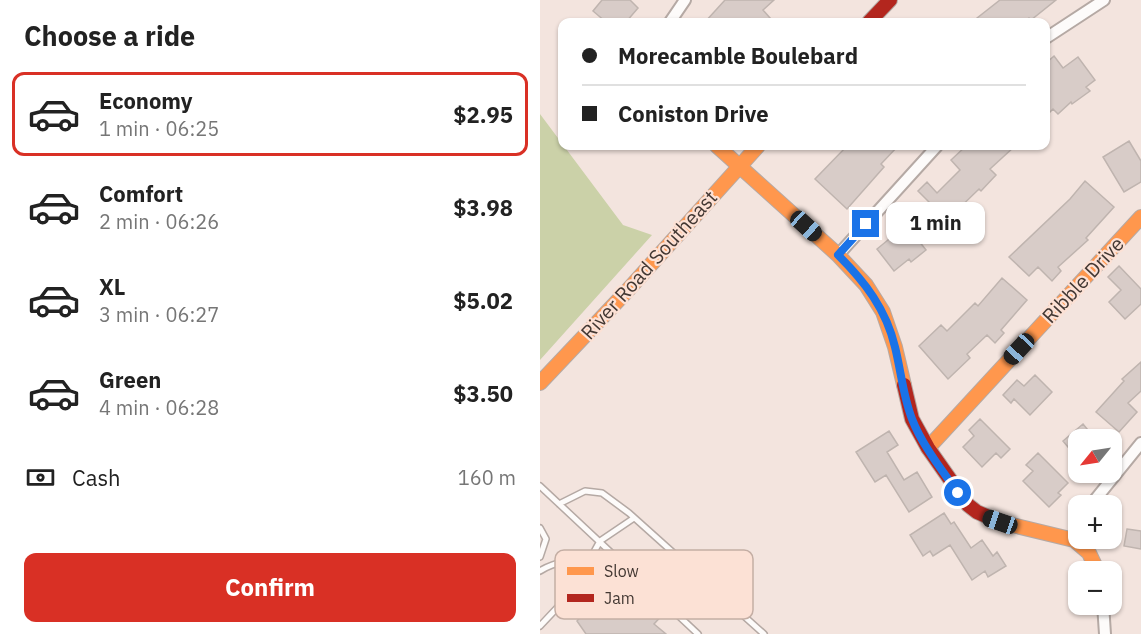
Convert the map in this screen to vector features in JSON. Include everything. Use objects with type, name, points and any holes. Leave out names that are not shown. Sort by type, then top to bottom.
[{"type":"street","points":[[673,18],[685,0]]},
{"type":"street","points":[[873,18],[890,0]]},
{"type":"street","points":[[1050,35],[1104,0]]},
{"type":"street","points":[[721,150],[838,255],[866,285],[883,312],[895,347],[912,419],[928,448],[968,505],[977,513],[1000,522],[1068,539]]},
{"type":"street","name":"River Road Southeast","points":[[540,383],[754,150]]},
{"type":"street","points":[[838,255],[934,150]]},
{"type":"street","name":"Ribble Drive","points":[[928,448],[1141,217]]},
{"type":"street","points":[[1099,495],[1141,443]]},
{"type":"street","points":[[1104,615],[1105,634]]},
{"type":"lane","points":[[540,486],[609,550]]},
{"type":"lane","points":[[559,504],[585,491],[602,493],[670,550]]},
{"type":"lane","points":[[596,550],[600,541],[634,518]]},
{"type":"lane","points":[[540,528],[546,539],[540,557]]},
{"type":"lane","points":[[540,571],[555,563]]},
{"type":"lane","points":[[540,626],[555,610]]},
{"type":"lane","points":[[682,619],[698,634]]},
{"type":"lane","points":[[747,619],[764,634]]},
{"type":"green space","points":[[540,114],[558,138],[558,150],[567,150],[623,225],[652,235],[540,360]]},
{"type":"building","points":[[602,0],[630,0],[638,8],[629,18],[601,18],[593,11]]},
{"type":"building","points":[[725,0],[774,0],[763,10],[770,18],[709,18]]},
{"type":"building","points":[[1000,0],[1056,0],[1034,18],[977,18]]},
{"type":"building","points":[[1054,56],[1063,68],[1078,57],[1095,80],[1086,87],[1090,91],[1072,104],[1071,102],[1058,114],[1053,109],[1050,112],[1050,60]]},
{"type":"building","points":[[1129,141],[1141,161],[1141,182],[1124,192],[1103,157]]},
{"type":"building","points":[[843,150],[894,150],[881,164],[884,167],[847,209],[815,179]]},
{"type":"building","points":[[962,150],[1011,150],[990,169],[996,175],[947,220],[918,191],[927,182],[937,193],[960,170],[951,160]]},
{"type":"building","points":[[1085,181],[1114,207],[1086,238],[1088,240],[1058,267],[1061,271],[1052,281],[1038,267],[1029,276],[1009,257],[1070,199]]},
{"type":"building","points":[[899,216],[926,250],[911,262],[909,259],[894,271],[877,249],[894,235],[887,226]]},
{"type":"building","points":[[1119,266],[1141,289],[1141,304],[1125,319],[1109,302],[1121,290],[1108,277]]},
{"type":"building","points":[[1002,278],[1027,300],[1001,330],[1004,333],[995,343],[987,335],[967,354],[970,358],[948,379],[919,346],[941,325],[947,331],[975,303],[978,306]]},
{"type":"building","points":[[1141,362],[1141,391],[1128,403],[1137,412],[1122,429],[1116,429],[1096,412],[1124,381],[1122,379]]},
{"type":"building","points":[[1035,375],[1052,392],[1030,415],[1014,399],[1011,403],[1003,395],[1017,380],[1024,386]]},
{"type":"building","points":[[980,419],[1010,449],[1001,458],[996,453],[982,467],[963,447],[974,436],[969,430]]},
{"type":"building","points":[[1083,424],[1087,429],[1077,429]]},
{"type":"building","points":[[889,431],[898,445],[887,452],[904,480],[917,472],[932,497],[909,512],[886,475],[875,482],[856,452]]},
{"type":"building","points":[[1068,437],[1068,447],[1063,441]]},
{"type":"building","points":[[1038,453],[1068,483],[1058,493],[1061,495],[1049,507],[1023,481],[1033,471],[1026,465]]},
{"type":"building","points":[[944,513],[951,524],[954,522],[971,548],[982,540],[993,556],[997,552],[1006,566],[988,577],[985,571],[972,580],[950,545],[933,556],[930,551],[923,556],[910,535]]},
{"type":"building","points":[[1127,529],[1141,531],[1141,549],[1124,546]]},
{"type":"building","points":[[579,619],[659,619],[654,624],[666,634],[586,634],[577,621]]},
{"type":"traffic: slow","points":[[721,150],[838,255],[866,285],[883,312],[895,347],[904,385]]},
{"type":"traffic: slow","points":[[540,383],[754,150]]},
{"type":"traffic: slow","points":[[928,448],[1141,217]]},
{"type":"traffic: slow","points":[[991,518],[1074,540],[1089,553],[1093,561]]},
{"type":"traffic: jam","points":[[873,18],[890,0]]},
{"type":"traffic: jam","points":[[904,385],[912,419],[928,448],[968,505],[991,518]]},
{"type":"route","points":[[866,224],[838,255],[866,285],[883,312],[895,347],[912,419],[958,493]]}]
